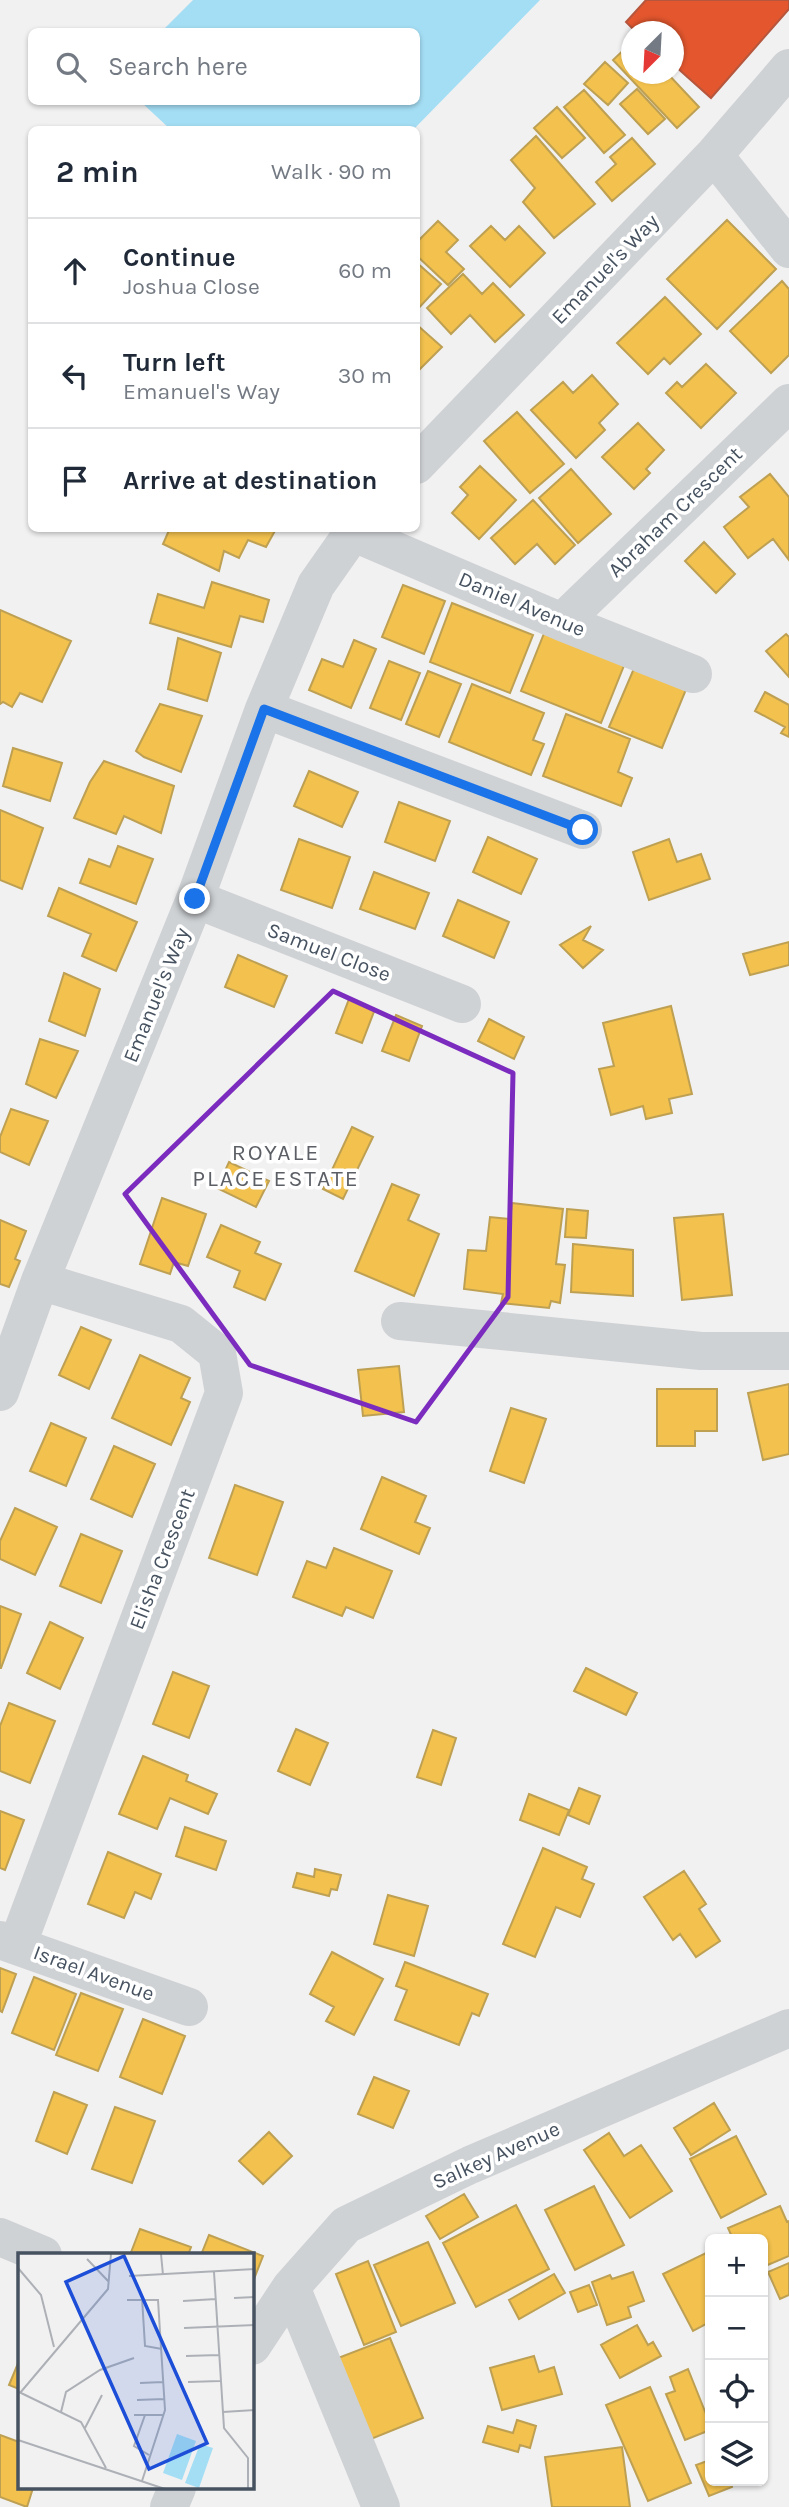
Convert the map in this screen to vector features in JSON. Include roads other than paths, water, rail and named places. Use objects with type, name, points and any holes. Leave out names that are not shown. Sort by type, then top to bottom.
[{"type":"street","name":"Emanuel's Way","points":[[420,461],[714,155],[789,68]]},
{"type":"street","points":[[714,155],[789,249]]},
{"type":"street","name":"Abraham Crescent","points":[[562,622],[789,403]]},
{"type":"street","name":"Emanuel's Way","points":[[0,1392],[40,1281],[195,899],[264,709],[316,585],[353,532]]},
{"type":"street","name":"Daniel Avenue","points":[[359,532],[562,622],[693,674]]},
{"type":"street","points":[[264,709],[583,830]]},
{"type":"street","name":"Samuel Close","points":[[195,899],[462,1004]]},
{"type":"street","name":"Elisha Crescent","points":[[8,1943],[224,1393],[217,1353],[181,1324],[40,1281]]},
{"type":"street","points":[[400,1321],[701,1350],[789,1351]]},
{"type":"street","name":"Israel Avenue","points":[[8,1943],[189,2007]]},
{"type":"street","name":"Salkey Avenue","points":[[254,2343],[291,2287],[346,2225],[470,2165],[789,2028]]},
{"type":"street","points":[[0,2237],[38,2253]]},
{"type":"street","points":[[291,2287],[381,2507]]},
{"type":"street","points":[[169,2507],[176,2490]]},
{"type":"water","points":[[193,0],[540,0],[417,126],[167,126],[144,105],[420,105],[420,28],[165,28]]},
{"type":"district","name":"ROYALE PLACE ESTATE","points":[[276,1165]]}]
